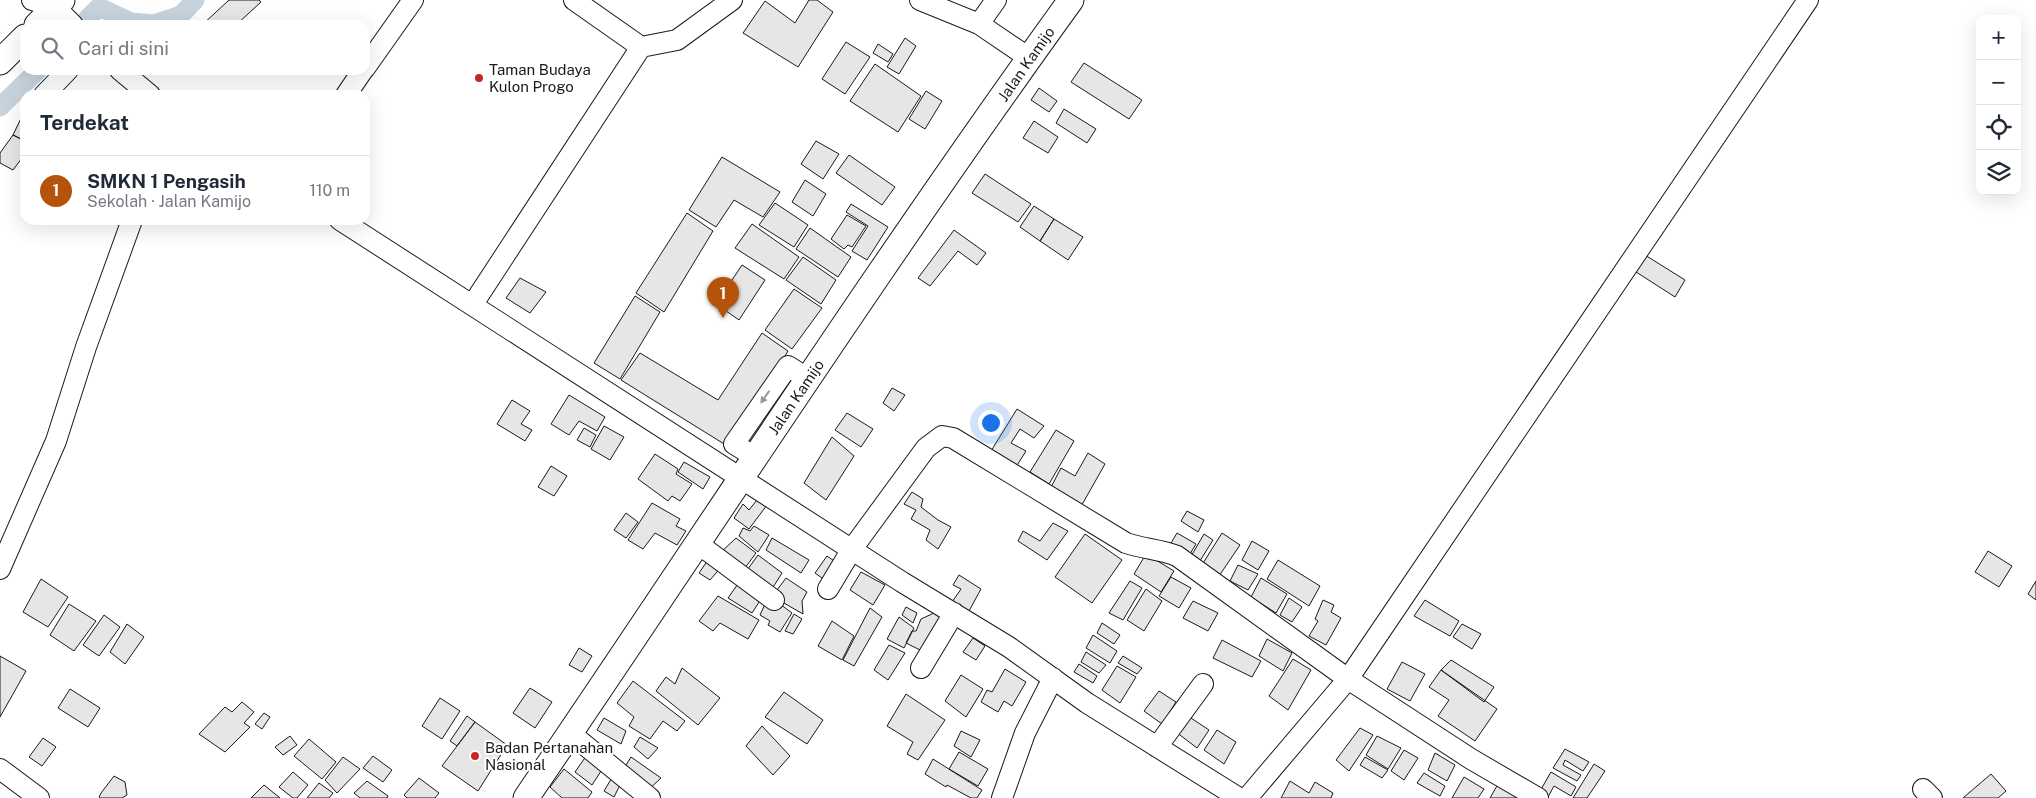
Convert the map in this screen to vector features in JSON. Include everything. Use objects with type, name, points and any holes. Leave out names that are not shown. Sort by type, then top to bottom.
[{"type":"main road","name":"Jalan Kamijo","points":[[526,798],[808,379],[1071,0]]},
{"type":"main road","points":[[40,20],[50,2]]},
{"type":"main road","points":[[0,62],[20,42]]},
{"type":"street","points":[[370,61],[413,0]]},
{"type":"street","points":[[574,0],[641,47]]},
{"type":"street","points":[[473,304],[641,47],[677,40],[732,0]]},
{"type":"street","points":[[920,0],[979,24],[1029,58]]},
{"type":"street","points":[[979,24],[996,0]]},
{"type":"street","points":[[1247,798],[1348,679],[1808,0]]},
{"type":"street","points":[[50,2],[68,20]]},
{"type":"street","points":[[49,90],[63,75]]},
{"type":"street","points":[[126,75],[144,90]]},
{"type":"street","points":[[349,90],[360,75]]},
{"type":"street","points":[[0,569],[56,441],[86,347],[130,225]]},
{"type":"street","points":[[348,225],[852,549],[1009,647],[1087,703],[1239,798]]},
{"type":"street","points":[[828,589],[852,549],[926,448],[942,436],[953,438],[1126,543],[1138,547],[1161,550],[1177,556],[1348,679],[1471,758],[1538,798]]},
{"type":"street","points":[[697,543],[774,600]]},
{"type":"street","points":[[921,668],[954,613]]},
{"type":"street","points":[[1002,798],[1025,733],[1053,678]]},
{"type":"street","points":[[1157,747],[1203,684]]},
{"type":"street","points":[[570,733],[650,798]]},
{"type":"street","points":[[0,769],[39,798]]},
{"type":"building","points":[[229,0],[259,0],[261,2],[241,20],[207,20]]},
{"type":"building","points":[[809,0],[817,0],[833,12],[798,67],[743,33],[765,1],[795,23]]},
{"type":"building","points":[[905,38],[916,46],[899,74],[887,67]]},
{"type":"building","points":[[846,42],[870,57],[845,94],[822,79]]},
{"type":"building","points":[[878,44],[893,54],[888,62],[873,53]]},
{"type":"building","points":[[1084,63],[1142,100],[1129,119],[1071,82]]},
{"type":"building","points":[[875,64],[921,96],[898,132],[850,101]]},
{"type":"building","points":[[1039,88],[1057,101],[1049,112],[1031,100]]},
{"type":"building","points":[[926,91],[942,101],[925,129],[909,119]]},
{"type":"building","points":[[1064,109],[1096,129],[1087,143],[1056,123]]},
{"type":"building","points":[[20,120],[20,138],[13,135]]},
{"type":"building","points":[[1034,121],[1058,137],[1048,153],[1023,138]]},
{"type":"building","points":[[13,135],[20,138],[20,161],[13,170],[0,163],[0,153]]},
{"type":"building","points":[[816,141],[839,154],[823,179],[801,164]]},
{"type":"building","points":[[849,155],[895,187],[882,205],[836,173]]},
{"type":"building","points":[[722,157],[780,192],[763,217],[734,200],[716,227],[689,210]]},
{"type":"building","points":[[985,174],[1031,204],[1018,222],[972,193]]},
{"type":"building","points":[[805,180],[826,194],[813,216],[792,202]]},
{"type":"building","points":[[775,203],[808,225],[794,247],[759,225]]},
{"type":"building","points":[[851,204],[888,227],[867,260],[852,251],[868,226],[846,212]]},
{"type":"building","points":[[1034,206],[1054,219],[1040,241],[1020,227]]},
{"type":"building","points":[[687,213],[713,231],[664,312],[636,293]]},
{"type":"building","points":[[847,215],[866,226],[852,247],[848,245],[844,249],[831,239]]},
{"type":"building","points":[[1054,219],[1083,237],[1068,260],[1040,241]]},
{"type":"building","points":[[752,224],[799,257],[784,279],[735,248]]},
{"type":"building","points":[[810,228],[851,257],[838,277],[796,249]]},
{"type":"building","points":[[954,230],[986,253],[977,265],[958,251],[930,286],[918,278]]},
{"type":"building","points":[[1645,255],[1685,280],[1675,297],[1633,270]]},
{"type":"building","points":[[803,257],[836,280],[821,304],[786,280]]},
{"type":"building","points":[[742,265],[765,280],[739,320],[716,304]]},
{"type":"building","points":[[520,278],[546,292],[530,313],[506,298]]},
{"type":"building","points":[[794,289],[822,308],[792,349],[765,330]]},
{"type":"building","points":[[635,296],[660,312],[620,379],[594,363]]},
{"type":"building","points":[[762,333],[788,351],[729,447],[621,380],[640,353],[718,400]]},
{"type":"building","points":[[892,388],[905,395],[894,411],[883,403]]},
{"type":"building","points":[[569,395],[605,417],[597,431],[579,421],[569,435],[551,424]]},
{"type":"building","points":[[512,400],[530,411],[521,424],[532,430],[525,441],[497,424]]},
{"type":"building","points":[[1017,409],[1044,426],[1034,438],[1020,429],[1011,443],[1026,451],[1016,467],[991,451]]},
{"type":"building","points":[[847,413],[873,429],[861,447],[835,430]]},
{"type":"building","points":[[604,426],[624,437],[610,460],[591,449]]},
{"type":"building","points":[[584,428],[596,435],[590,447],[577,440]]},
{"type":"building","points":[[1056,430],[1074,441],[1049,484],[1030,472]]},
{"type":"building","points":[[832,437],[854,456],[826,500],[804,483]]},
{"type":"building","points":[[1088,453],[1105,464],[1079,510],[1049,491],[1061,468],[1075,476]]},
{"type":"building","points":[[655,454],[678,469],[676,474],[692,484],[680,501],[672,496],[668,501],[638,479]]},
{"type":"building","points":[[684,462],[710,477],[703,489],[678,472]]},
{"type":"building","points":[[551,466],[567,476],[554,496],[538,487]]},
{"type":"building","points":[[912,492],[923,499],[921,507],[951,527],[938,549],[926,540],[930,530],[911,519],[916,510],[904,504]]},
{"type":"building","points":[[757,500],[767,505],[749,529],[734,518],[743,504],[749,510]]},
{"type":"building","points":[[652,503],[680,519],[676,526],[686,531],[677,545],[655,533],[643,549],[628,540]]},
{"type":"building","points":[[1187,511],[1204,520],[1198,532],[1181,521]]},
{"type":"building","points":[[626,513],[638,522],[626,538],[614,530]]},
{"type":"building","points":[[1053,523],[1068,531],[1047,560],[1018,541],[1023,531],[1040,541]]},
{"type":"building","points":[[754,526],[769,535],[758,552],[739,536],[743,528],[750,531]]},
{"type":"building","points":[[1177,533],[1196,544],[1190,554],[1171,543]]},
{"type":"building","points":[[1222,533],[1240,545],[1217,579],[1200,568]]},
{"type":"building","points":[[1085,534],[1122,560],[1092,603],[1055,577]]},
{"type":"building","points":[[1204,534],[1213,540],[1198,564],[1190,558]]},
{"type":"building","points":[[736,538],[756,553],[742,572],[719,554]]},
{"type":"building","points":[[772,538],[809,560],[801,573],[766,550]]},
{"type":"building","points":[[1252,541],[1269,551],[1258,570],[1242,560]]},
{"type":"building","points":[[1988,551],[2012,566],[1999,587],[1975,572]]},
{"type":"building","points":[[1146,554],[1174,571],[1161,592],[1134,574]]},
{"type":"building","points":[[758,555],[782,573],[770,592],[745,573]]},
{"type":"building","points":[[827,556],[837,563],[826,581],[815,573]]},
{"type":"building","points":[[710,557],[722,566],[710,580],[699,573]]},
{"type":"building","points":[[1278,560],[1320,586],[1309,606],[1267,579]]},
{"type":"building","points":[[1238,565],[1258,574],[1248,590],[1230,581]]},
{"type":"building","points":[[861,572],[885,585],[873,605],[850,590]]},
{"type":"building","points":[[959,575],[981,589],[969,611],[952,602],[961,589],[953,585]]},
{"type":"building","points":[[1171,577],[1191,588],[1179,608],[1159,596]]},
{"type":"building","points":[[786,578],[807,592],[802,601],[803,614],[777,599],[777,590]]},
{"type":"building","points":[[1261,578],[1287,594],[1276,613],[1251,597]]},
{"type":"building","points":[[41,579],[68,597],[48,627],[23,612]]},
{"type":"building","points":[[740,581],[763,596],[752,613],[728,598]]},
{"type":"building","points":[[1130,581],[1142,588],[1123,620],[1109,613]]},
{"type":"building","points":[[2036,581],[2036,600],[2028,594]]},
{"type":"building","points":[[1146,589],[1162,601],[1144,631],[1127,620]]},
{"type":"building","points":[[718,596],[759,620],[748,639],[720,623],[713,631],[699,621]]},
{"type":"building","points":[[1289,598],[1302,607],[1292,622],[1280,615]]},
{"type":"building","points":[[1323,600],[1334,605],[1331,612],[1341,618],[1326,645],[1309,636],[1318,621],[1315,619]]},
{"type":"building","points":[[1425,600],[1459,621],[1450,636],[1414,616]]},
{"type":"building","points":[[1193,601],[1218,613],[1208,631],[1183,618]]},
{"type":"building","points":[[69,604],[96,621],[74,651],[50,635]]},
{"type":"building","points":[[765,604],[775,610],[780,604],[792,613],[780,632],[768,625],[770,621],[760,615]]},
{"type":"building","points":[[906,607],[917,613],[913,623],[902,615]]},
{"type":"building","points":[[870,608],[882,617],[854,666],[843,660]]},
{"type":"building","points":[[934,613],[946,622],[926,653],[906,643],[912,631],[916,631],[921,619]]},
{"type":"building","points":[[794,614],[802,619],[793,634],[785,631]]},
{"type":"building","points":[[104,615],[120,627],[99,656],[83,645]]},
{"type":"building","points":[[899,617],[914,628],[904,648],[887,639]]},
{"type":"building","points":[[832,621],[854,636],[842,660],[818,646]]},
{"type":"building","points":[[1102,623],[1120,635],[1114,644],[1097,633]]},
{"type":"building","points":[[127,624],[144,637],[125,664],[110,652]]},
{"type":"building","points":[[1462,624],[1481,634],[1472,649],[1453,637]]},
{"type":"building","points":[[1093,635],[1117,651],[1110,663],[1086,648]]},
{"type":"building","points":[[973,638],[985,646],[976,660],[963,652]]},
{"type":"building","points":[[1267,639],[1292,653],[1283,671],[1259,656]]},
{"type":"building","points":[[1222,640],[1261,661],[1252,677],[1213,658]]},
{"type":"building","points":[[889,645],[905,653],[888,680],[874,670]]},
{"type":"building","points":[[579,648],[592,656],[582,672],[569,665]]},
{"type":"building","points":[[1086,652],[1106,665],[1099,673],[1081,662]]},
{"type":"building","points":[[0,656],[26,671],[0,717]]},
{"type":"building","points":[[1123,656],[1142,668],[1137,674],[1118,663]]},
{"type":"building","points":[[1293,659],[1311,670],[1288,710],[1269,696]]},
{"type":"building","points":[[1451,660],[1494,687],[1484,702],[1441,670]]},
{"type":"building","points":[[1402,662],[1425,674],[1410,701],[1387,689]]},
{"type":"building","points":[[1079,664],[1097,676],[1093,683],[1074,672]]},
{"type":"building","points":[[1117,666],[1136,677],[1120,703],[1102,690]]},
{"type":"building","points":[[682,668],[720,698],[698,725],[656,691],[666,677],[675,684]]},
{"type":"building","points":[[1005,669],[1026,682],[1012,706],[1004,701],[998,712],[981,702],[987,690],[992,692]]},
{"type":"building","points":[[1441,670],[1497,709],[1475,741],[1438,716],[1449,700],[1429,687]]},
{"type":"building","points":[[961,675],[983,689],[966,717],[945,701]]},
{"type":"building","points":[[633,681],[685,721],[677,731],[663,721],[650,739],[629,726],[634,717],[617,703]]},
{"type":"building","points":[[530,688],[552,702],[535,728],[513,713]]},
{"type":"building","points":[[70,689],[100,708],[88,727],[58,708]]},
{"type":"building","points":[[1159,691],[1176,702],[1162,724],[1144,711]]},
{"type":"building","points":[[784,692],[823,720],[807,744],[765,717]]},
{"type":"building","points":[[906,694],[945,720],[918,760],[907,754],[913,742],[887,726]]},
{"type":"building","points":[[440,698],[460,711],[442,739],[422,726]]},
{"type":"building","points":[[242,702],[254,712],[244,723],[250,727],[225,752],[199,734],[225,707],[232,712]]},
{"type":"building","points":[[264,713],[270,717],[262,729],[255,724]]},
{"type":"building","points":[[1185,714],[1209,730],[1197,748],[1176,732]]},
{"type":"building","points":[[467,716],[475,722],[457,746],[450,741]]},
{"type":"building","points":[[604,718],[626,731],[621,744],[597,730]]},
{"type":"building","name":"Badan Pertanahan Nasional","points":[[475,722],[507,745],[478,791],[442,766]]},
{"type":"building","points":[[762,726],[790,756],[773,775],[746,746]]},
{"type":"building","points":[[1360,728],[1373,735],[1349,771],[1336,760]]},
{"type":"building","points":[[1217,730],[1236,742],[1224,764],[1204,750]]},
{"type":"building","points":[[961,731],[980,740],[971,757],[954,746]]},
{"type":"building","points":[[290,736],[297,745],[283,755],[275,747]]},
{"type":"building","points":[[1377,736],[1401,748],[1388,769],[1366,755]]},
{"type":"building","points":[[640,737],[658,748],[648,759],[634,747]]},
{"type":"building","points":[[43,738],[56,747],[42,766],[29,757]]},
{"type":"building","points":[[309,739],[336,762],[322,779],[294,756]]},
{"type":"building","points":[[1565,749],[1589,762],[1583,771],[1565,760],[1563,765],[1581,775],[1577,781],[1553,768]]},
{"type":"building","points":[[1404,750],[1418,758],[1404,780],[1391,771]]},
{"type":"building","points":[[589,752],[605,765],[592,785],[575,772]]},
{"type":"building","points":[[959,752],[988,769],[978,786],[949,769]]},
{"type":"building","points":[[1435,753],[1455,765],[1447,781],[1428,770]]},
{"type":"building","points":[[373,756],[392,770],[383,782],[363,768]]},
{"type":"building","points":[[343,757],[360,769],[337,793],[325,780]]},
{"type":"building","points":[[631,757],[661,778],[647,791],[623,770]]},
{"type":"building","points":[[1365,757],[1388,770],[1382,778],[1360,765]]},
{"type":"building","points":[[933,759],[982,790],[977,798],[971,798],[947,785],[946,787],[925,774]]},
{"type":"building","points":[[1594,764],[1605,771],[1587,798],[1573,798]]},
{"type":"building","points":[[564,769],[592,792],[588,798],[562,798],[550,787]]},
{"type":"building","points":[[293,772],[308,785],[297,798],[293,798],[279,787]]},
{"type":"building","points":[[1551,772],[1576,787],[1571,796],[1554,786],[1548,797],[1540,791]]},
{"type":"building","points":[[1424,773],[1445,786],[1440,796],[1417,783]]},
{"type":"building","points":[[1991,774],[2006,791],[1998,798],[1963,798]]},
{"type":"building","points":[[114,776],[125,782],[127,795],[122,798],[100,798],[101,793]]},
{"type":"building","points":[[613,776],[622,781],[614,797],[604,791]]},
{"type":"building","points":[[1464,777],[1484,789],[1478,798],[1452,798]]},
{"type":"building","points":[[419,778],[439,793],[435,798],[407,798],[404,795]]},
{"type":"building","points":[[367,781],[388,796],[387,798],[360,798],[354,793]]},
{"type":"building","points":[[1290,781],[1309,793],[1315,782],[1333,793],[1331,798],[1281,798]]},
{"type":"building","points":[[319,783],[333,793],[329,798],[307,798]]},
{"type":"building","points":[[1498,784],[1517,797],[1490,798]]},
{"type":"building","points":[[264,785],[280,798],[251,798]]},
{"type":"waterway","points":[[166,20],[181,15],[195,0]]},
{"type":"waterway","points":[[87,19],[99,7],[127,20]]},
{"type":"waterway","points":[[0,107],[33,75]]},
{"type":"place","name":"Taman Budaya Kulon Progo","points":[[479,78]]},
{"type":"place","name":"SMKN 1 Pengasih","points":[[723,318]]},
{"type":"place","name":"Badan Pertanahan Nasional","points":[[475,756]]}]
